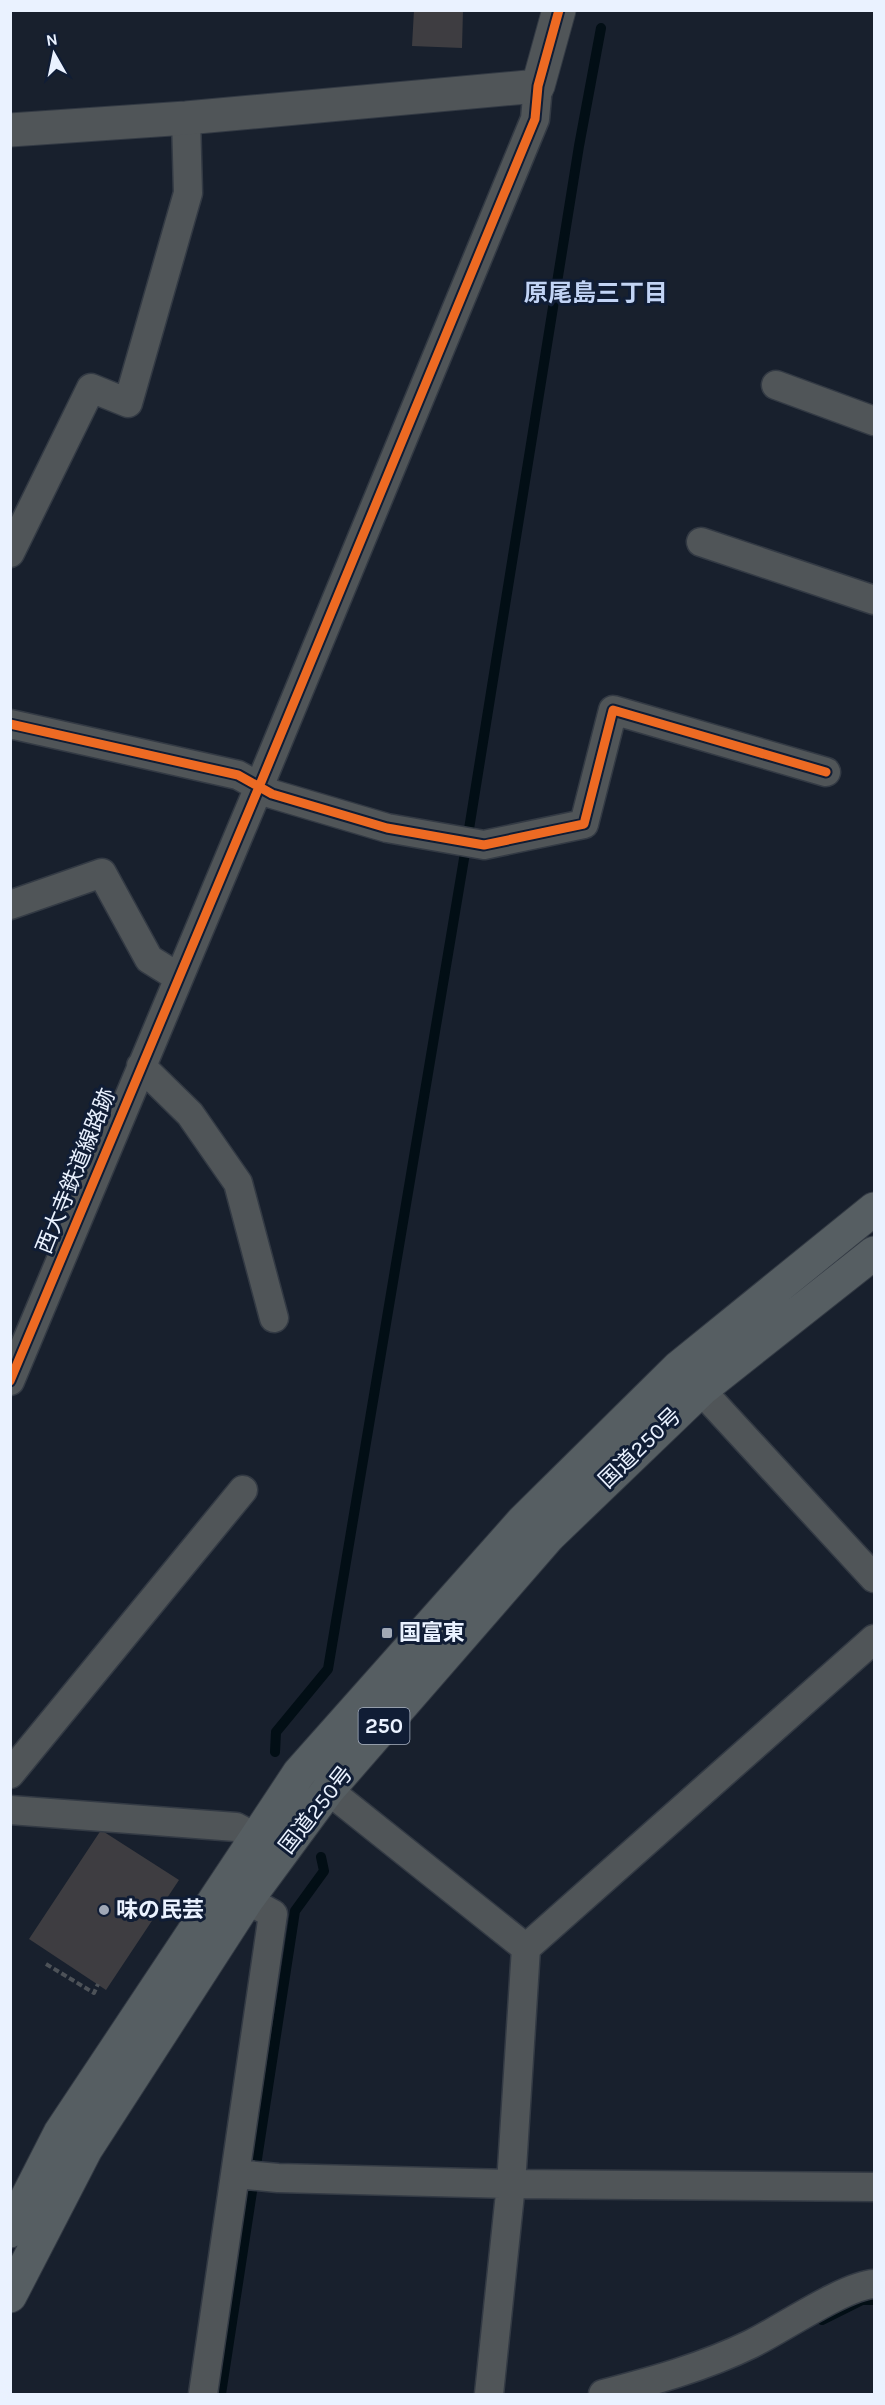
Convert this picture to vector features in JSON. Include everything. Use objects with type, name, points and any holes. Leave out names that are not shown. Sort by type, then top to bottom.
[{"type":"highway","name":"国道250号","points":[[10,2296],[86,2150],[235,1893],[255,1837],[299,1773],[523,1521],[690,1378],[874,1209]]},
{"type":"highway","name":"国道250号","points":[[10,2231],[60,2133],[235,1893],[328,1790],[549,1536],[690,1378],[874,1254]]},
{"type":"street","points":[[10,130],[186,118],[537,86],[560,10]]},
{"type":"street","name":"西大寺鉄道線路跡","points":[[10,1381],[535,119],[537,86]]},
{"type":"street","points":[[10,553],[91,388],[128,404],[188,193],[186,118]]},
{"type":"street","points":[[776,386],[874,421]]},
{"type":"street","points":[[701,542],[874,600]]},
{"type":"street","points":[[10,724],[237,775],[273,794],[387,828],[484,845],[584,824],[613,710],[826,772]]},
{"type":"street","points":[[10,904],[102,873],[149,959],[178,976]]},
{"type":"street","points":[[141,1066],[190,1114],[238,1183],[274,1318]]},
{"type":"street","points":[[690,1378],[874,1578]]},
{"type":"street","points":[[10,1774],[243,1490]]},
{"type":"street","points":[[489,2394],[511,2184],[526,1948],[874,1639]]},
{"type":"street","points":[[299,1773],[328,1790],[526,1948]]},
{"type":"street","points":[[10,1809],[236,1827],[255,1837]]},
{"type":"street","points":[[203,2394],[248,2175],[273,1914],[235,1893]]},
{"type":"street","points":[[248,2175],[511,2184],[874,2187]]},
{"type":"street","points":[[603,2394],[679,2373],[730,2353],[866,2284],[874,2284]]},
{"type":"path","points":[[46,1964],[94,1993],[98,1984]]},
{"type":"building","points":[[414,10],[463,10],[462,48],[412,46]]},
{"type":"building","name":"味の民芸","points":[[101,1830],[179,1880],[106,1990],[29,1939]]},
{"type":"waterway","points":[[275,1752],[276,1732],[328,1669],[469,829],[579,146],[601,28]]},
{"type":"waterway","points":[[221,2394],[295,1911],[324,1871],[321,1857]]},
{"type":"waterway","points":[[822,2320],[862,2300],[874,2300]]},
{"type":"cycle path","points":[[10,1381],[535,119],[538,86],[559,10]]},
{"type":"cycle path","points":[[10,724],[238,775],[272,794],[387,828],[484,845],[584,824],[613,710],[826,772]]},
{"type":"place","name":"国富東","points":[[387,1633]]},
{"type":"place","name":"味の民芸","points":[[104,1910]]},
{"type":"district","name":"原尾島三丁目","points":[[596,293]]}]
